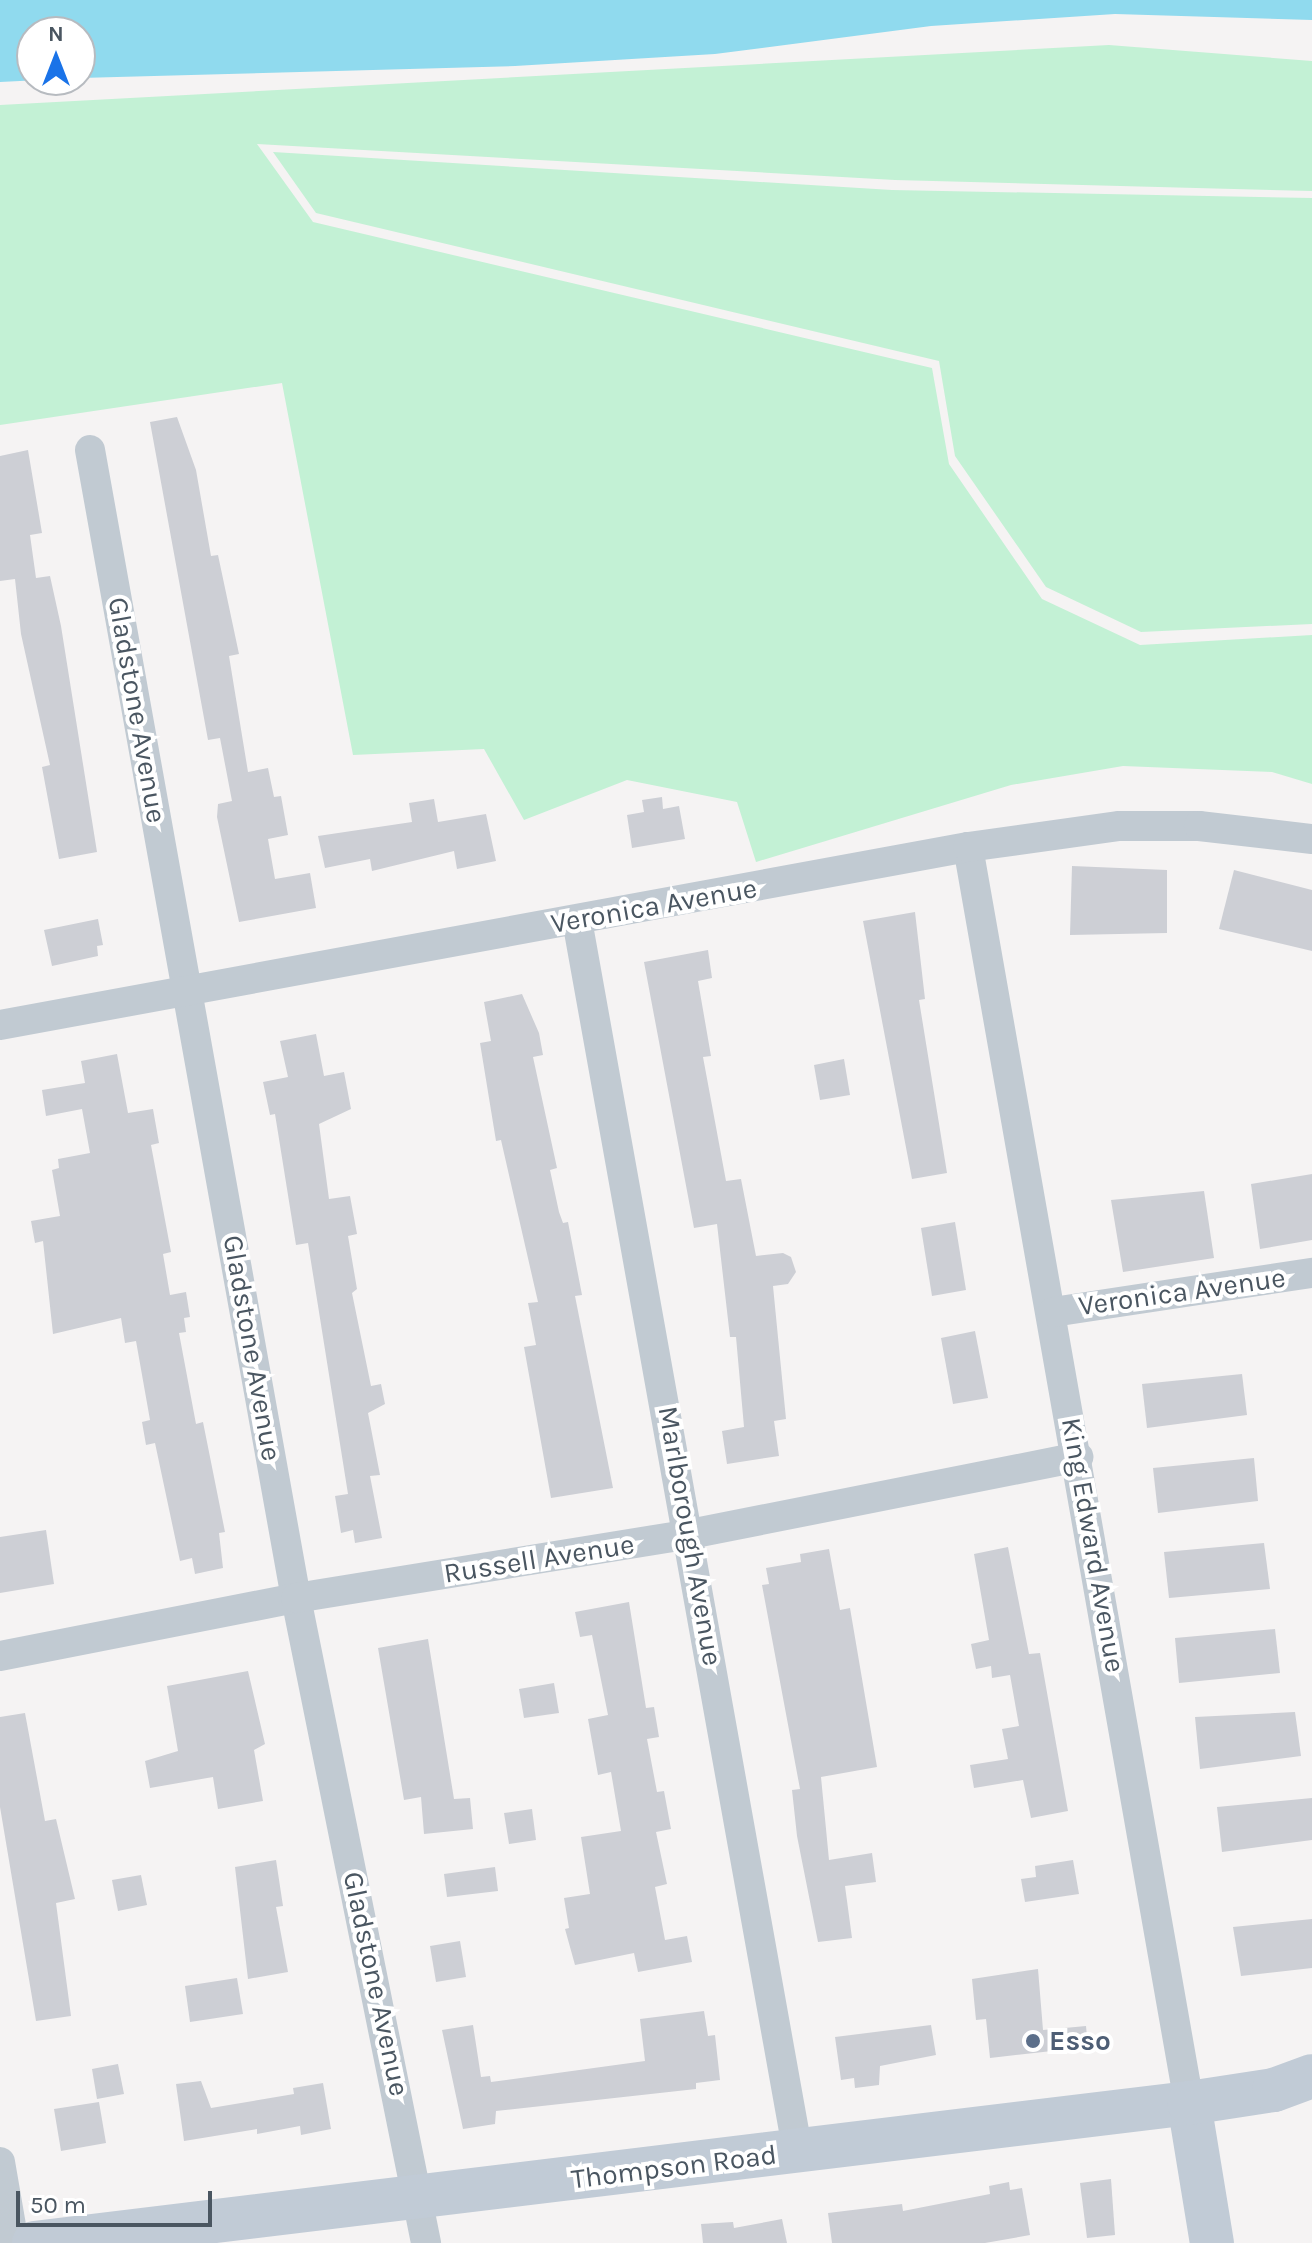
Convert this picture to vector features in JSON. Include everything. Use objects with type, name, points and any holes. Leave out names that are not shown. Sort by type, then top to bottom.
[{"type":"street","name":"Gladstone Avenue","points":[[90,450],[296,1598],[426,2243]]},
{"type":"street","name":"Veronica Avenue","points":[[0,1025],[968,847],[1120,826],[1199,826],[1312,839]]},
{"type":"street","name":"King Edward Avenue","points":[[968,847],[1053,1312],[1212,2243]]},
{"type":"street","name":"Marlborough Avenue","points":[[577,920],[690,1534],[798,2153]]},
{"type":"street","name":"Veronica Avenue","points":[[1053,1312],[1312,1273]]},
{"type":"street","name":"Russell Avenue","points":[[0,1656],[296,1598],[690,1534],[1078,1457]]},
{"type":"street","name":"Thompson Road","points":[[34,2243],[798,2153],[1189,2103],[1274,2090],[1312,2076]]},
{"type":"street","points":[[0,2162],[14,2243]]},
{"type":"green space","points":[[1109,45],[1312,61],[1312,191],[895,180],[257,144],[313,222],[932,368],[949,464],[1042,599],[1140,645],[1312,635],[1312,784],[1272,772],[1123,766],[1011,785],[756,862],[737,802],[627,780],[524,820],[484,749],[353,755],[282,383],[0,425],[0,105]]},
{"type":"green space","points":[[273,152],[892,190],[1312,198],[1312,624],[1141,632],[1046,587],[955,456],[939,361],[316,213]]},
{"type":"water","points":[[0,0],[1312,0],[1312,20],[1115,14],[931,26],[715,54],[515,66],[96,78],[96,16],[16,16],[16,81],[0,82]]},
{"type":"building","points":[[177,417],[196,470],[211,556],[218,555],[239,654],[229,656],[248,772],[268,768],[274,797],[281,796],[288,835],[268,839],[275,879],[310,873],[316,908],[239,922],[217,817],[218,804],[232,801],[220,738],[208,740],[150,422]]},
{"type":"building","points":[[28,450],[42,533],[30,535],[36,578],[50,576],[61,626],[97,852],[59,859],[42,767],[50,765],[21,634],[15,579],[0,581],[0,456]]},
{"type":"building","points":[[662,797],[663,809],[679,806],[685,839],[632,848],[627,815],[644,812],[642,800]]},
{"type":"building","points":[[434,799],[438,822],[486,814],[496,861],[457,869],[454,851],[372,871],[370,859],[325,868],[318,836],[412,822],[409,803]]},
{"type":"building","points":[[1072,866],[1167,870],[1167,933],[1070,935]]},
{"type":"building","points":[[1234,870],[1312,890],[1312,951],[1219,929]]},
{"type":"building","points":[[915,912],[925,999],[919,1000],[947,1173],[912,1179],[863,921]]},
{"type":"building","points":[[98,919],[103,945],[97,946],[98,956],[52,966],[44,930]]},
{"type":"building","points":[[708,950],[712,978],[698,981],[711,1056],[703,1057],[726,1181],[741,1179],[756,1256],[783,1253],[791,1257],[796,1272],[788,1284],[773,1286],[786,1419],[774,1421],[779,1456],[727,1464],[722,1431],[744,1427],[736,1337],[730,1337],[717,1224],[694,1228],[644,962]]},
{"type":"building","points":[[522,994],[539,1033],[543,1055],[533,1057],[557,1168],[550,1170],[559,1212],[563,1223],[568,1222],[582,1295],[575,1296],[613,1488],[551,1498],[524,1347],[536,1345],[528,1303],[538,1302],[501,1140],[496,1141],[480,1043],[491,1041],[484,1002]]},
{"type":"building","points":[[316,1034],[324,1076],[344,1072],[351,1109],[319,1124],[329,1199],[350,1196],[357,1234],[348,1236],[357,1289],[352,1293],[371,1386],[381,1384],[385,1404],[368,1413],[380,1475],[370,1476],[382,1538],[355,1543],[353,1530],[341,1533],[335,1496],[348,1494],[308,1243],[296,1245],[275,1114],[270,1115],[263,1082],[288,1077],[280,1041]]},
{"type":"building","points":[[117,1054],[128,1113],[153,1109],[159,1143],[151,1145],[171,1252],[163,1254],[170,1295],[186,1292],[190,1317],[184,1318],[186,1332],[179,1333],[196,1424],[203,1422],[225,1532],[219,1533],[223,1568],[195,1574],[192,1558],[180,1561],[155,1443],[146,1445],[142,1422],[150,1420],[136,1341],[125,1343],[121,1318],[53,1334],[43,1241],[35,1243],[31,1221],[60,1216],[52,1170],[59,1168],[58,1159],[90,1153],[82,1109],[46,1116],[42,1090],[85,1083],[81,1061]]},
{"type":"building","points":[[844,1059],[850,1095],[820,1100],[814,1065]]},
{"type":"building","points":[[1312,1174],[1312,1240],[1260,1249],[1251,1184]]},
{"type":"building","points":[[1204,1191],[1214,1258],[1123,1272],[1111,1200]]},
{"type":"building","points":[[955,1222],[966,1290],[932,1296],[921,1228]]},
{"type":"building","points":[[975,1331],[988,1398],[953,1404],[941,1338]]},
{"type":"building","points":[[1242,1374],[1247,1415],[1147,1428],[1142,1384]]},
{"type":"building","points":[[1254,1458],[1258,1501],[1158,1513],[1153,1468]]},
{"type":"building","points":[[46,1530],[54,1584],[0,1593],[0,1537]]},
{"type":"building","points":[[1264,1543],[1270,1589],[1169,1598],[1164,1552]]},
{"type":"building","points":[[1008,1547],[1029,1654],[1040,1653],[1068,1811],[1031,1818],[1023,1780],[974,1788],[970,1765],[1008,1759],[1002,1729],[1019,1726],[1010,1675],[992,1678],[991,1666],[976,1669],[971,1644],[989,1640],[974,1554]]},
{"type":"building","points":[[829,1549],[840,1610],[850,1608],[877,1767],[821,1777],[829,1860],[872,1853],[876,1882],[845,1886],[852,1938],[818,1942],[797,1836],[792,1790],[800,1789],[762,1585],[769,1584],[766,1568],[801,1562],[800,1554]]},
{"type":"building","points":[[629,1602],[646,1708],[654,1707],[659,1737],[647,1739],[657,1792],[664,1791],[671,1829],[656,1832],[667,1884],[655,1887],[665,1940],[687,1936],[692,1962],[638,1972],[634,1953],[575,1965],[565,1929],[569,1928],[564,1898],[590,1894],[581,1837],[621,1831],[611,1772],[598,1775],[588,1719],[608,1715],[592,1635],[580,1637],[575,1612]]},
{"type":"building","points":[[1275,1629],[1280,1673],[1179,1683],[1175,1638]]},
{"type":"building","points":[[428,1639],[454,1799],[470,1798],[473,1829],[424,1834],[421,1797],[404,1800],[378,1648]]},
{"type":"building","points":[[248,1671],[265,1744],[254,1750],[263,1801],[218,1809],[213,1777],[150,1788],[145,1761],[178,1751],[167,1686]]},
{"type":"building","points":[[554,1683],[559,1713],[524,1718],[519,1689]]},
{"type":"building","points":[[1295,1712],[1301,1756],[1200,1769],[1195,1717]]},
{"type":"building","points":[[25,1713],[45,1821],[56,1819],[75,1899],[56,1903],[71,2016],[36,2021],[0,1807],[0,1717]]},
{"type":"building","points":[[1312,1798],[1312,1840],[1222,1852],[1217,1807]]},
{"type":"building","points":[[532,1809],[536,1840],[509,1844],[504,1813]]},
{"type":"building","points":[[276,1860],[283,1906],[276,1907],[288,1972],[248,1979],[235,1867]]},
{"type":"building","points":[[1073,1860],[1079,1894],[1025,1902],[1021,1879],[1036,1877],[1035,1866]]},
{"type":"building","points":[[495,1867],[498,1891],[447,1897],[444,1874]]},
{"type":"building","points":[[141,1875],[147,1905],[118,1911],[112,1880]]},
{"type":"building","points":[[1312,1919],[1312,1968],[1241,1976],[1233,1927]]},
{"type":"building","points":[[460,1941],[466,1977],[436,1982],[430,1946]]},
{"type":"building","points":[[1038,1969],[1043,2030],[1086,2026],[1088,2047],[990,2058],[986,2019],[976,2020],[972,1979]]},
{"type":"building","points":[[237,1978],[243,2014],[190,2022],[185,1986]]},
{"type":"building","points":[[704,2011],[708,2036],[715,2035],[720,2080],[696,2083],[696,2089],[496,2111],[495,2124],[463,2129],[442,2030],[473,2025],[481,2077],[490,2076],[491,2082],[645,2061],[640,2019]]},
{"type":"building","points":[[931,2025],[936,2055],[880,2066],[879,2085],[855,2088],[854,2078],[841,2080],[835,2037]]},
{"type":"building","points":[[118,2064],[124,2094],[97,2099],[92,2069]]},
{"type":"building","points":[[201,2081],[211,2108],[294,2094],[293,2088],[323,2083],[331,2129],[301,2135],[300,2126],[257,2134],[257,2129],[184,2141],[176,2084]]},
{"type":"building","points":[[99,2102],[106,2143],[61,2151],[54,2109]]},
{"type":"building","points":[[1111,2179],[1115,2235],[1087,2238],[1080,2183]]},
{"type":"building","points":[[1009,2182],[1010,2190],[1022,2188],[1030,2235],[985,2243],[832,2243],[828,2213],[902,2204],[903,2211],[990,2194],[989,2186]]},
{"type":"building","points":[[782,2219],[787,2243],[703,2243],[701,2224],[733,2222],[734,2228]]},
{"type":"place","name":"Esso","points":[[1033,2041]]}]
